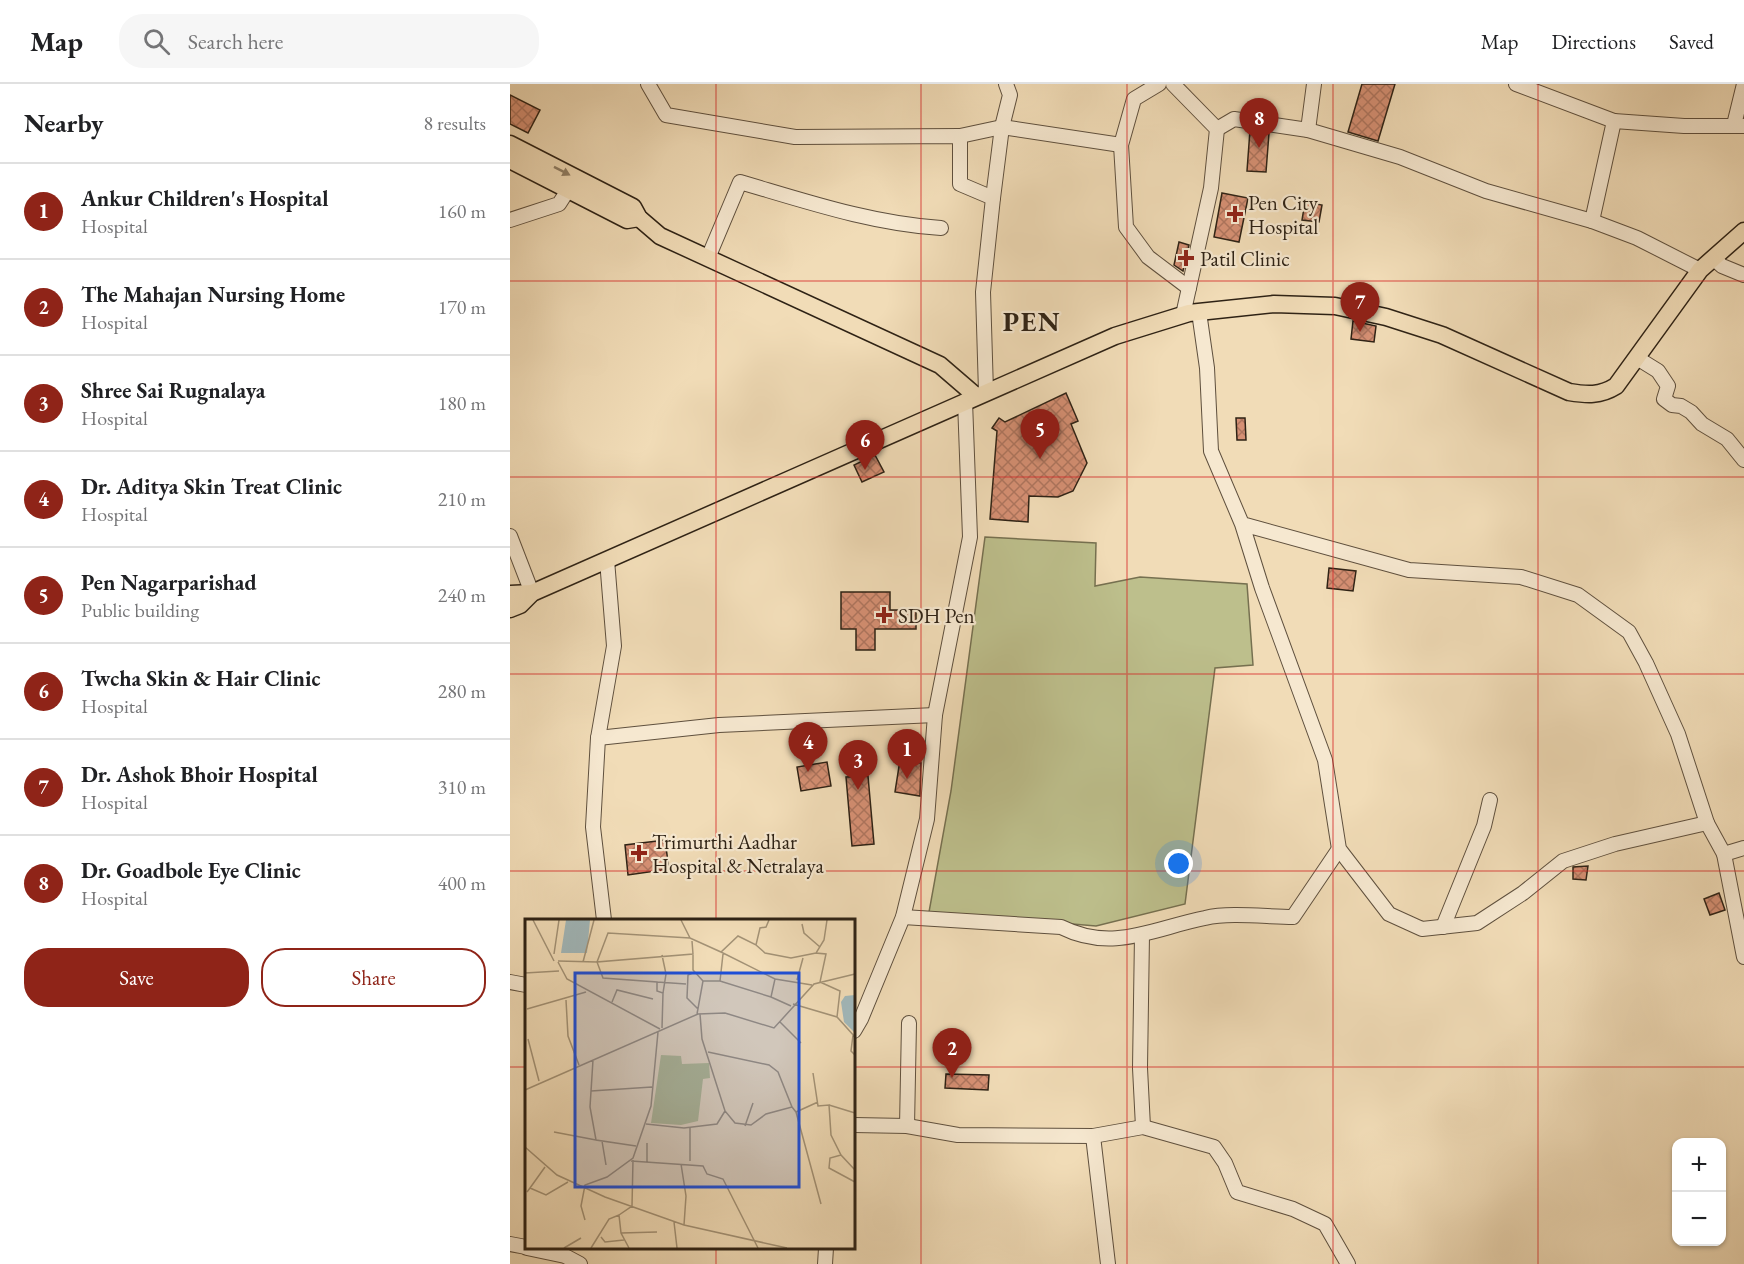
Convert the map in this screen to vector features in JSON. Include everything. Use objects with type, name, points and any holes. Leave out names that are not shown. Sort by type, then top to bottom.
[{"type":"main road","points":[[510,144],[633,207],[639,218],[660,236],[940,365],[976,396]]},
{"type":"main road","points":[[510,160],[627,220],[639,218]]},
{"type":"main road","points":[[510,609],[520,605],[532,593],[976,396],[1115,336],[1191,313],[1274,304],[1335,306],[1386,317],[1442,335],[1569,392],[1591,395],[1608,392],[1616,386],[1700,270],[1744,231]]},
{"type":"main road","points":[[510,594],[532,593]]},
{"type":"street","points":[[648,84],[666,115],[795,137],[960,136],[1002,127],[1121,145]]},
{"type":"street","points":[[855,1029],[903,917],[927,819],[935,715],[970,537],[983,292],[1002,127],[1010,95],[1006,84]]},
{"type":"street","points":[[1159,84],[1134,99],[1121,145],[1126,227],[1148,257],[1189,288]]},
{"type":"street","points":[[1173,84],[1217,129]]},
{"type":"street","points":[[1308,130],[1314,84]]},
{"type":"street","points":[[1516,84],[1614,121],[1684,126],[1739,126],[1744,84]]},
{"type":"street","points":[[1217,129],[1234,118],[1308,130],[1400,157],[1486,190],[1592,221],[1637,238],[1700,270]]},
{"type":"street","points":[[1592,221],[1614,121]]},
{"type":"street","points":[[1217,129],[1210,188],[1189,288],[1191,313],[1208,368],[1211,451],[1242,524],[1325,760],[1339,849],[1389,914],[1422,929],[1477,923],[1523,893],[1563,861],[1615,844],[1707,823]]},
{"type":"street","points":[[960,136],[960,184],[993,198]]},
{"type":"street","points":[[708,258],[740,182],[814,204],[911,226],[941,228]]},
{"type":"street","points":[[510,220],[559,204],[568,190]]},
{"type":"street","points":[[1713,258],[1722,266],[1744,275]]},
{"type":"street","points":[[1637,358],[1658,371],[1668,386],[1665,399],[1672,405],[1681,406],[1702,424],[1727,439],[1744,460]]},
{"type":"street","points":[[1242,524],[1409,570],[1521,577],[1578,595],[1629,632],[1646,663],[1677,734],[1707,823],[1725,854],[1744,957]]},
{"type":"street","points":[[510,536],[532,593]]},
{"type":"street","points":[[604,919],[593,827],[598,738],[614,646],[606,560]]},
{"type":"street","points":[[598,738],[719,725],[935,715]]},
{"type":"street","points":[[1443,927],[1484,826],[1490,800]]},
{"type":"street","points":[[1725,854],[1744,848]]},
{"type":"street","points":[[903,917],[1061,927],[1071,932],[1109,940],[1142,935],[1207,917],[1293,917],[1339,849]]},
{"type":"street","points":[[1142,935],[1140,1068],[1143,1126]]},
{"type":"street","points":[[510,982],[525,986]]},
{"type":"street","points":[[907,1126],[909,1023]]},
{"type":"street","points":[[855,1125],[907,1126],[958,1135],[1093,1136],[1143,1126],[1214,1147],[1226,1163],[1237,1192],[1293,1209],[1325,1224],[1348,1264]]},
{"type":"street","points":[[1093,1136],[1108,1264]]},
{"type":"street","points":[[510,1244],[525,1247]]},
{"type":"street","points":[[536,1249],[567,1256],[580,1264]]},
{"type":"street","points":[[825,1264],[826,1249]]},
{"type":"green space","points":[[985,537],[1096,543],[1095,586],[1140,577],[1247,584],[1253,665],[1215,668],[1185,904],[1096,926],[929,912],[951,791]]},
{"type":"building","points":[[1362,84],[1395,84],[1378,141],[1348,132]]},
{"type":"building","points":[[510,95],[540,110],[528,133],[510,124]]},
{"type":"building","points":[[1250,130],[1269,133],[1266,172],[1247,171]]},
{"type":"building","points":[[1222,193],[1248,198],[1239,242],[1214,237]]},
{"type":"building","points":[[1305,202],[1322,205],[1319,222],[1302,220]]},
{"type":"building","points":[[1179,242],[1189,245],[1183,271],[1174,265]]},
{"type":"building","points":[[1353,321],[1376,326],[1374,342],[1351,339]]},
{"type":"building","points":[[1066,393],[1078,421],[1071,424],[1087,463],[1073,491],[1058,497],[1029,496],[1028,522],[990,519],[997,431],[992,428],[999,418],[1005,422]]},
{"type":"building","points":[[1236,418],[1245,418],[1246,440],[1237,440]]},
{"type":"building","points":[[875,455],[884,472],[862,482],[854,465]]},
{"type":"building","points":[[1329,568],[1356,571],[1353,591],[1327,588]]},
{"type":"building","points":[[841,592],[890,592],[890,610],[916,610],[916,629],[875,629],[875,650],[856,650],[856,629],[841,629]]},
{"type":"building","points":[[900,760],[921,763],[920,796],[895,792]]},
{"type":"building","points":[[827,762],[831,786],[801,791],[797,767]]},
{"type":"building","points":[[868,776],[874,844],[852,846],[846,777]]},
{"type":"building","points":[[665,840],[669,869],[628,875],[625,845]]},
{"type":"building","points":[[1588,866],[1586,880],[1573,879],[1573,867]]},
{"type":"building","points":[[1719,893],[1725,910],[1710,915],[1704,899]]},
{"type":"building","points":[[946,1074],[989,1075],[988,1090],[945,1088]]},
{"type":"place","name":"Dr. Goadbole Eye Clinic","points":[[1259,148]]},
{"type":"place","name":"Pen City Hospital","points":[[1235,214]]},
{"type":"place","name":"Patil Clinic","points":[[1186,258]]},
{"type":"place","name":"Dr. Ashok Bhoir Hospital","points":[[1360,332]]},
{"type":"place","name":"Pen Nagarparishad","points":[[1040,459]]},
{"type":"place","name":"Twcha Skin & Hair Clinic","points":[[865,470]]},
{"type":"place","name":"SDH Pen","points":[[884,615]]},
{"type":"place","name":"Dr. Aditya Skin Treat Clinic","points":[[808,772]]},
{"type":"place","name":"Ankur Children's Hospital","points":[[907,779]]},
{"type":"place","name":"Shree Sai Rugnalaya","points":[[858,790]]},
{"type":"place","name":"Trimurthi Aadhar Hospital & Netralaya","points":[[639,853]]},
{"type":"place","name":"The Mahajan Nursing Home","points":[[952,1078]]},
{"type":"district","name":"PEN","points":[[1032,321]]}]
